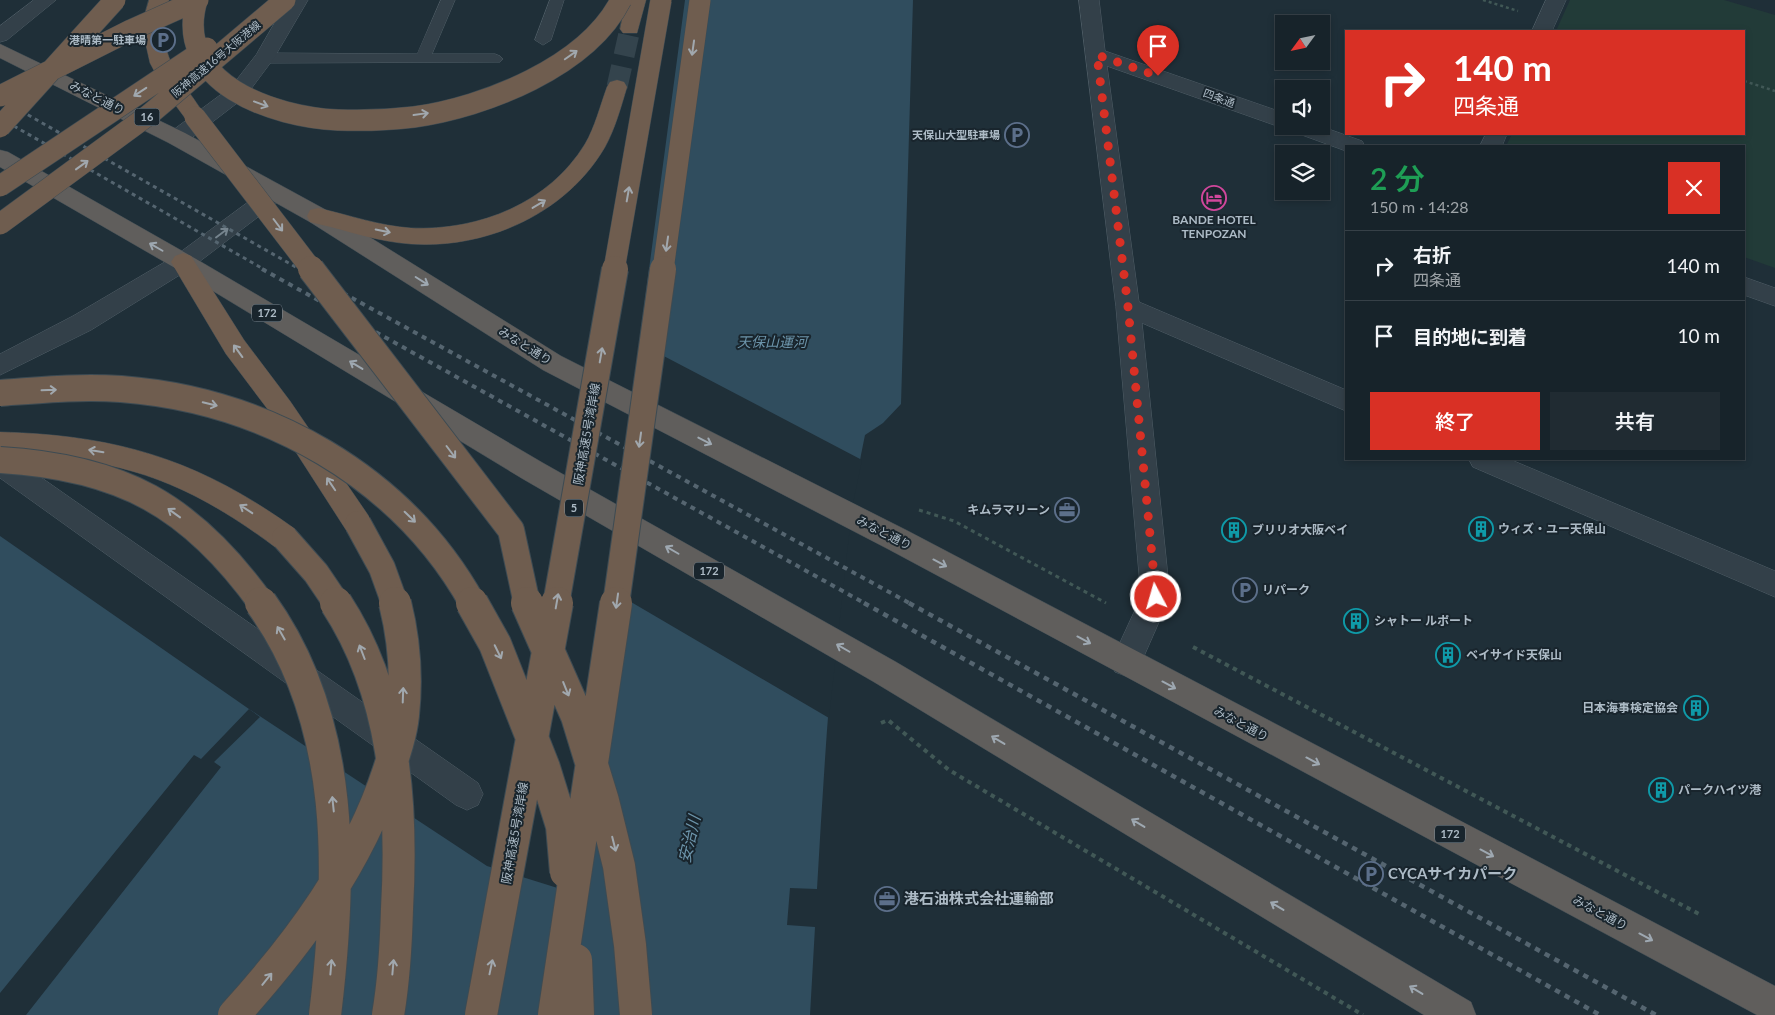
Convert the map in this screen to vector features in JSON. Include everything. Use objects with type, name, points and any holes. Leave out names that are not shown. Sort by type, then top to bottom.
[{"type":"highway","points":[[0,127],[115,0]]},
{"type":"highway","points":[[159,0],[152,25],[154,43],[157,58],[175,91],[511,530],[528,607],[558,669],[577,716],[603,800],[619,866],[630,945],[636,1015]]},
{"type":"highway","points":[[197,0],[193,18],[199,50],[204,62],[230,89],[250,100],[291,113],[350,120],[381,119],[446,111],[473,104],[520,86],[547,71],[588,43],[617,10],[621,0]]},
{"type":"highway","points":[[0,96],[130,30],[197,0]]},
{"type":"highway","name":"阪神高速16号大阪港線","points":[[0,186],[134,95],[285,0]]},
{"type":"highway","name":"阪神高速16号大阪港線","points":[[0,224],[150,114],[285,0]]},
{"type":"highway","points":[[631,25],[636,0]]},
{"type":"highway","name":"阪神高速5号湾岸線","points":[[480,1015],[572,519],[661,0]]},
{"type":"highway","points":[[554,1015],[626,540],[700,0]]},
{"type":"highway","name":"みなと通り","points":[[0,50],[177,138],[318,216],[552,363],[898,540],[1775,1005]]},
{"type":"highway","points":[[318,216],[386,232],[428,236],[461,234],[509,220],[545,200],[575,175],[604,129],[617,86]]},
{"type":"highway","name":"172","points":[[0,157],[183,262],[533,471],[885,672],[1458,1015]]},
{"type":"highway","points":[[183,262],[235,347],[281,408],[358,524],[378,560],[392,595],[400,635],[404,674],[403,716],[394,755],[378,800],[353,856],[326,900],[294,946],[234,1015]]},
{"type":"highway","points":[[0,393],[89,388],[137,390],[187,398],[233,410],[284,429],[335,455],[380,487],[416,523],[454,571],[486,625],[513,682],[540,759],[562,827],[566,883],[576,963],[578,1015]]},
{"type":"highway","points":[[0,443],[56,445],[133,457],[194,480],[256,515],[285,538],[319,577],[357,639],[389,730],[397,784],[400,859],[397,932],[388,1015]]},
{"type":"highway","points":[[0,462],[71,469],[118,481],[158,501],[194,527],[231,562],[265,605],[285,639],[314,710],[325,754],[334,803],[336,912],[326,1015]]},
{"type":"street","points":[[0,36],[46,0]]},
{"type":"street","points":[[177,138],[238,92],[264,58],[298,0]]},
{"type":"street","points":[[1089,0],[1128,307],[1156,597],[1126,662]]},
{"type":"street","points":[[1544,26],[1556,0]]},
{"type":"street","name":"四条通","points":[[1097,55],[1275,118]]},
{"type":"street","points":[[1323,135],[1351,145]]},
{"type":"street","points":[[0,365],[82,322],[183,262],[275,193]]},
{"type":"street","points":[[1745,286],[1775,298]]},
{"type":"street","points":[[1128,307],[1345,400]]},
{"type":"street","points":[[1484,460],[1775,584]]},
{"type":"street","points":[[0,462],[467,794]]},
{"type":"lane","points":[[422,59],[448,0]]},
{"type":"lane","points":[[543,40],[556,0]]},
{"type":"lane","points":[[264,58],[495,59]]},
{"type":"path","points":[[1483,0],[1544,26]]},
{"type":"path","points":[[1745,81],[1775,91]]},
{"type":"path","points":[[1193,647],[1701,915]]},
{"type":"path","points":[[881,723],[888,720],[949,770],[1363,1015]]},
{"type":"green space","points":[[1570,0],[1724,0],[1775,15],[1775,268],[1745,257],[1745,145],[1506,145],[1512,135],[1745,135],[1745,30],[1556,30]]},
{"type":"water","points":[[685,0],[913,0],[901,404],[883,423],[865,435],[854,491],[839,604],[828,718],[817,889],[790,888],[787,925],[815,927],[810,1015],[0,1015],[0,536],[249,709],[487,866],[580,895],[639,344]]},
{"type":"pier","points":[[637,342],[862,460],[852,508],[829,718],[614,592]]},
{"type":"pier","points":[[249,709],[260,717],[214,762],[221,767],[26,1015],[0,1015],[0,993],[194,755],[201,759]]},
{"type":"tunnel","points":[[617,87],[630,29]]},
{"type":"railway","points":[[0,99],[301,270]]},
{"type":"railway","points":[[0,118],[265,270]]},
{"type":"railway","points":[[262,269],[866,604]]},
{"type":"railway","points":[[299,269],[911,604]]},
{"type":"railway","points":[[864,603],[1600,1015]]},
{"type":"railway","points":[[909,603],[1656,1015]]},
{"type":"place","name":"港晴第一駐車場","points":[[163,40]]},
{"type":"place","name":"天保山大型駐車場","points":[[1017,135]]},
{"type":"place","name":"BANDE HOTEL TENPOZAN","points":[[1214,198]]},
{"type":"place","name":"キムラマリーン","points":[[1067,510]]},
{"type":"place","name":"ウィズ・ユー天保山","points":[[1481,529]]},
{"type":"place","name":"ブリリオ大阪ベイ","points":[[1234,530]]},
{"type":"place","name":"リパーク","points":[[1245,590]]},
{"type":"place","name":"シャトー ルポート","points":[[1356,621]]},
{"type":"place","name":"ベイサイド天保山","points":[[1448,655]]},
{"type":"place","name":"日本海事検定協会","points":[[1696,708]]},
{"type":"place","name":"パークハイツ港","points":[[1661,790]]},
{"type":"place","name":"CYCAサイカパーク","points":[[1371,874]]},
{"type":"place","name":"港石油株式会社運輸部","points":[[887,899]]},
{"type":"route","points":[[1156,597],[1128,307],[1097,55],[1158,76]]},
{"type":"water label","name":"天保山運河","points":[[772,342]]},
{"type":"water label","name":"安治川","points":[[689,839]]}]
